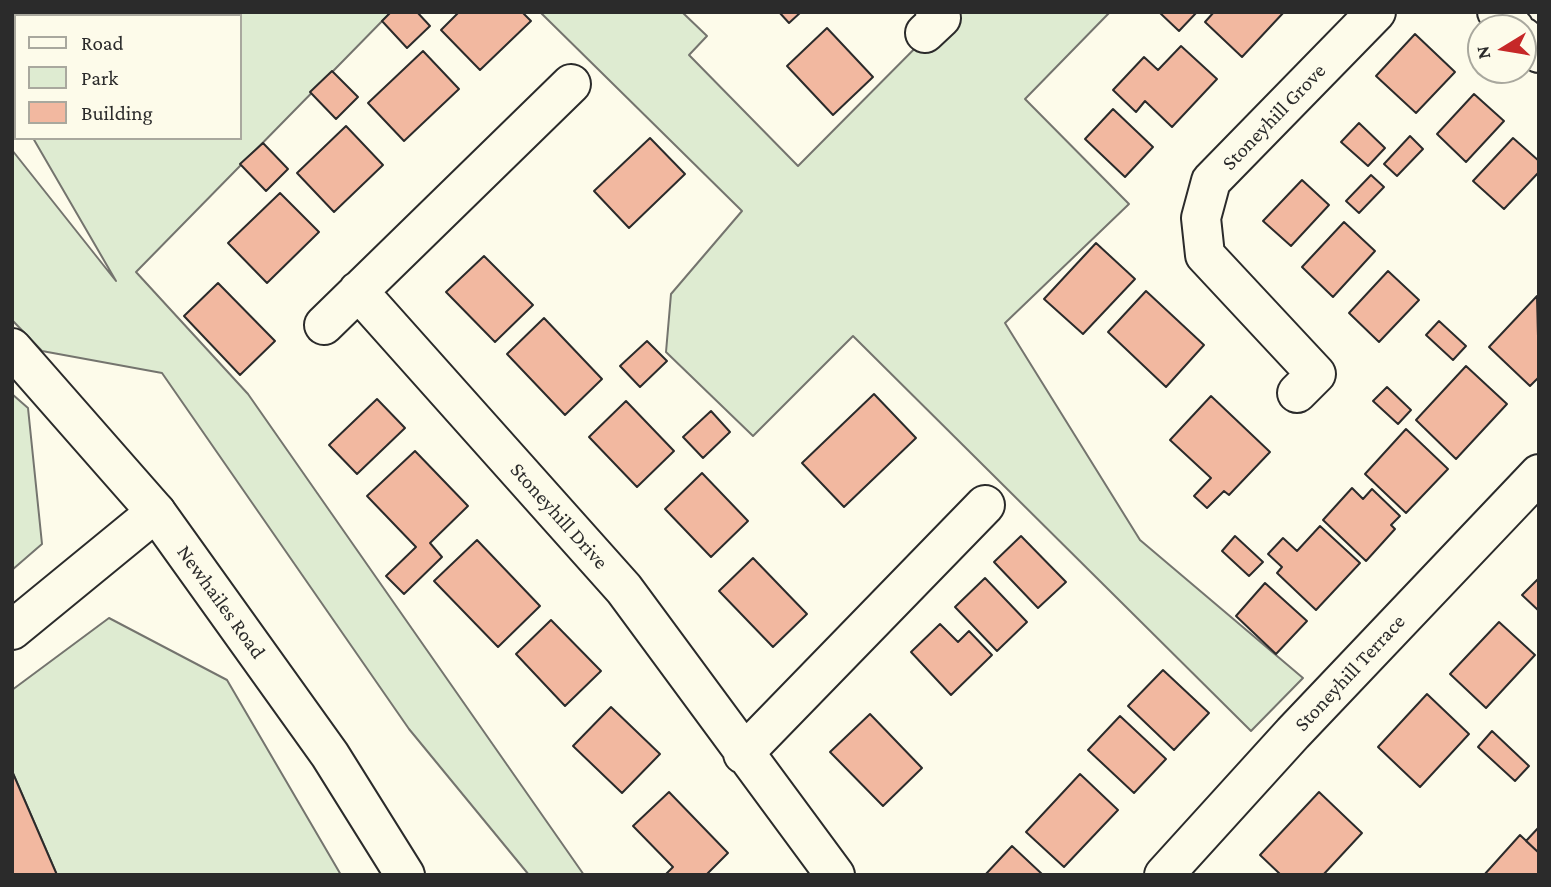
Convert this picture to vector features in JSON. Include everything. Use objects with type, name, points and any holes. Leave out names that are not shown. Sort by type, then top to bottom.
[{"type":"street","name":"Stoneyhill Grove","points":[[1297,394],[1316,374],[1205,255],[1201,218],[1211,181],[1376,12]]},
{"type":"street","points":[[324,325],[571,84]]},
{"type":"street","name":"Stoneyhill Drive","points":[[358,291],[624,589],[835,875]]},
{"type":"street","name":"Newhailes Road","points":[[12,348],[156,512],[330,755],[405,875]]},
{"type":"street","name":"Stoneyhill Terrace","points":[[1164,875],[1293,733],[1539,474]]},
{"type":"street","points":[[744,754],[985,505]]},
{"type":"street","points":[[12,630],[156,512]]},
{"type":"green space","points":[[12,12],[391,12],[136,272],[248,394],[584,875],[529,875],[409,729],[162,373],[42,351],[12,320],[12,150],[116,281],[34,140],[242,140],[242,14],[14,14],[14,105]]},
{"type":"green space","points":[[540,12],[682,12],[707,36],[689,55],[798,166],[951,12],[1110,12],[1025,99],[1129,204],[1005,323],[1140,540],[1303,678],[1251,731],[853,336],[753,436],[666,352],[671,294],[742,211]]},
{"type":"green space","points":[[12,394],[28,408],[42,544],[12,570]]},
{"type":"green space","points":[[109,618],[227,680],[341,875],[57,875],[12,771],[12,690]]},
{"type":"building","points":[[391,12],[417,12],[430,26],[407,48],[382,21]]},
{"type":"building","points":[[459,12],[522,12],[531,21],[480,70],[441,30]]},
{"type":"building","points":[[779,12],[801,12],[789,23]]},
{"type":"building","points":[[1159,12],[1197,12],[1179,31]]},
{"type":"building","points":[[1214,12],[1284,12],[1242,57],[1205,22]]},
{"type":"building","points":[[827,28],[873,77],[833,115],[787,66]]},
{"type":"building","points":[[1415,34],[1455,72],[1416,113],[1376,76]]},
{"type":"building","points":[[1181,46],[1217,79],[1172,127],[1145,101],[1136,112],[1113,90],[1144,57],[1158,70]]},
{"type":"building","points":[[423,51],[459,89],[404,141],[368,103]]},
{"type":"building","points":[[332,71],[358,97],[336,119],[310,92]]},
{"type":"building","points":[[1474,94],[1504,121],[1466,162],[1437,134]]},
{"type":"building","points":[[1113,109],[1153,147],[1125,177],[1085,139]]},
{"type":"building","points":[[1359,123],[1385,148],[1368,166],[1341,142]]},
{"type":"building","points":[[346,126],[383,165],[334,212],[297,173]]},
{"type":"building","points":[[1410,136],[1423,149],[1397,176],[1384,164]]},
{"type":"building","points":[[650,138],[685,174],[629,228],[594,191]]},
{"type":"building","points":[[1513,138],[1539,161],[1539,172],[1504,209],[1473,181]]},
{"type":"building","points":[[263,143],[288,169],[266,191],[240,164]]},
{"type":"building","points":[[1371,175],[1384,187],[1359,213],[1346,201]]},
{"type":"building","points":[[1302,180],[1329,205],[1291,246],[1263,221]]},
{"type":"building","points":[[280,193],[319,232],[267,283],[228,243]]},
{"type":"building","points":[[1344,222],[1375,251],[1333,297],[1302,267]]},
{"type":"building","points":[[1096,243],[1135,279],[1083,334],[1044,299]]},
{"type":"building","points":[[484,256],[533,305],[495,342],[446,292]]},
{"type":"building","points":[[1388,271],[1419,300],[1379,342],[1349,313]]},
{"type":"building","points":[[218,283],[275,341],[240,375],[184,316]]},
{"type":"building","points":[[1146,291],[1204,345],[1166,387],[1108,332]]},
{"type":"building","points":[[1537,296],[1539,377],[1530,386],[1489,347]]},
{"type":"building","points":[[544,318],[602,379],[565,415],[507,354]]},
{"type":"building","points":[[1439,321],[1466,346],[1453,360],[1426,335]]},
{"type":"building","points":[[647,341],[667,361],[640,387],[620,366]]},
{"type":"building","points":[[1466,366],[1507,404],[1456,459],[1416,420]]},
{"type":"building","points":[[1387,387],[1411,410],[1398,424],[1373,401]]},
{"type":"building","points":[[874,394],[916,438],[844,507],[802,463]]},
{"type":"building","points":[[1211,396],[1270,452],[1229,495],[1224,491],[1207,508],[1194,496],[1211,478],[1170,440]]},
{"type":"building","points":[[377,399],[405,428],[357,474],[329,445]]},
{"type":"building","points":[[626,401],[674,451],[637,487],[589,437]]},
{"type":"building","points":[[711,411],[730,432],[703,458],[683,437]]},
{"type":"building","points":[[1406,429],[1448,469],[1406,513],[1365,474]]},
{"type":"building","points":[[415,451],[468,506],[430,543],[442,557],[404,594],[386,576],[416,547],[367,496]]},
{"type":"building","points":[[702,473],[748,521],[711,557],[665,509]]},
{"type":"building","points":[[1352,488],[1363,499],[1372,489],[1400,516],[1391,525],[1395,529],[1366,561],[1323,520]]},
{"type":"building","points":[[1320,526],[1360,563],[1316,610],[1277,573],[1282,567],[1268,554],[1283,538],[1297,551]]},
{"type":"building","points":[[1021,536],[1066,582],[1038,608],[994,562]]},
{"type":"building","points":[[1235,536],[1263,562],[1249,576],[1222,551]]},
{"type":"building","points":[[477,540],[540,606],[498,647],[434,581]]},
{"type":"building","points":[[753,558],[807,614],[773,647],[719,591]]},
{"type":"building","points":[[985,578],[1027,622],[997,651],[955,607]]},
{"type":"building","points":[[1539,578],[1539,611],[1522,595]]},
{"type":"building","points":[[1265,583],[1307,621],[1276,654],[1236,616]]},
{"type":"building","points":[[551,620],[601,671],[565,706],[516,654]]},
{"type":"building","points":[[1499,622],[1535,655],[1486,708],[1450,674]]},
{"type":"building","points":[[940,624],[958,642],[969,631],[992,655],[951,695],[911,652]]},
{"type":"building","points":[[1163,670],[1209,713],[1174,750],[1128,706]]},
{"type":"building","points":[[1427,694],[1469,734],[1420,787],[1378,747]]},
{"type":"building","points":[[611,707],[660,754],[622,793],[573,746]]},
{"type":"building","points":[[870,714],[922,768],[883,806],[830,752]]},
{"type":"building","points":[[1120,716],[1166,759],[1134,793],[1088,750]]},
{"type":"building","points":[[1492,731],[1529,766],[1515,781],[1478,747]]},
{"type":"building","points":[[12,771],[57,875],[12,875]]},
{"type":"building","points":[[1080,774],[1118,810],[1064,867],[1026,832]]},
{"type":"building","points":[[669,792],[728,853],[706,875],[665,875],[673,867],[633,826]]},
{"type":"building","points":[[1319,792],[1362,833],[1323,875],[1281,875],[1260,855]]},
{"type":"building","points":[[1539,827],[1539,853],[1526,841]]},
{"type":"building","points":[[1520,835],[1539,853],[1539,875],[1484,875]]},
{"type":"building","points":[[1012,846],[1043,875],[985,875]]}]
